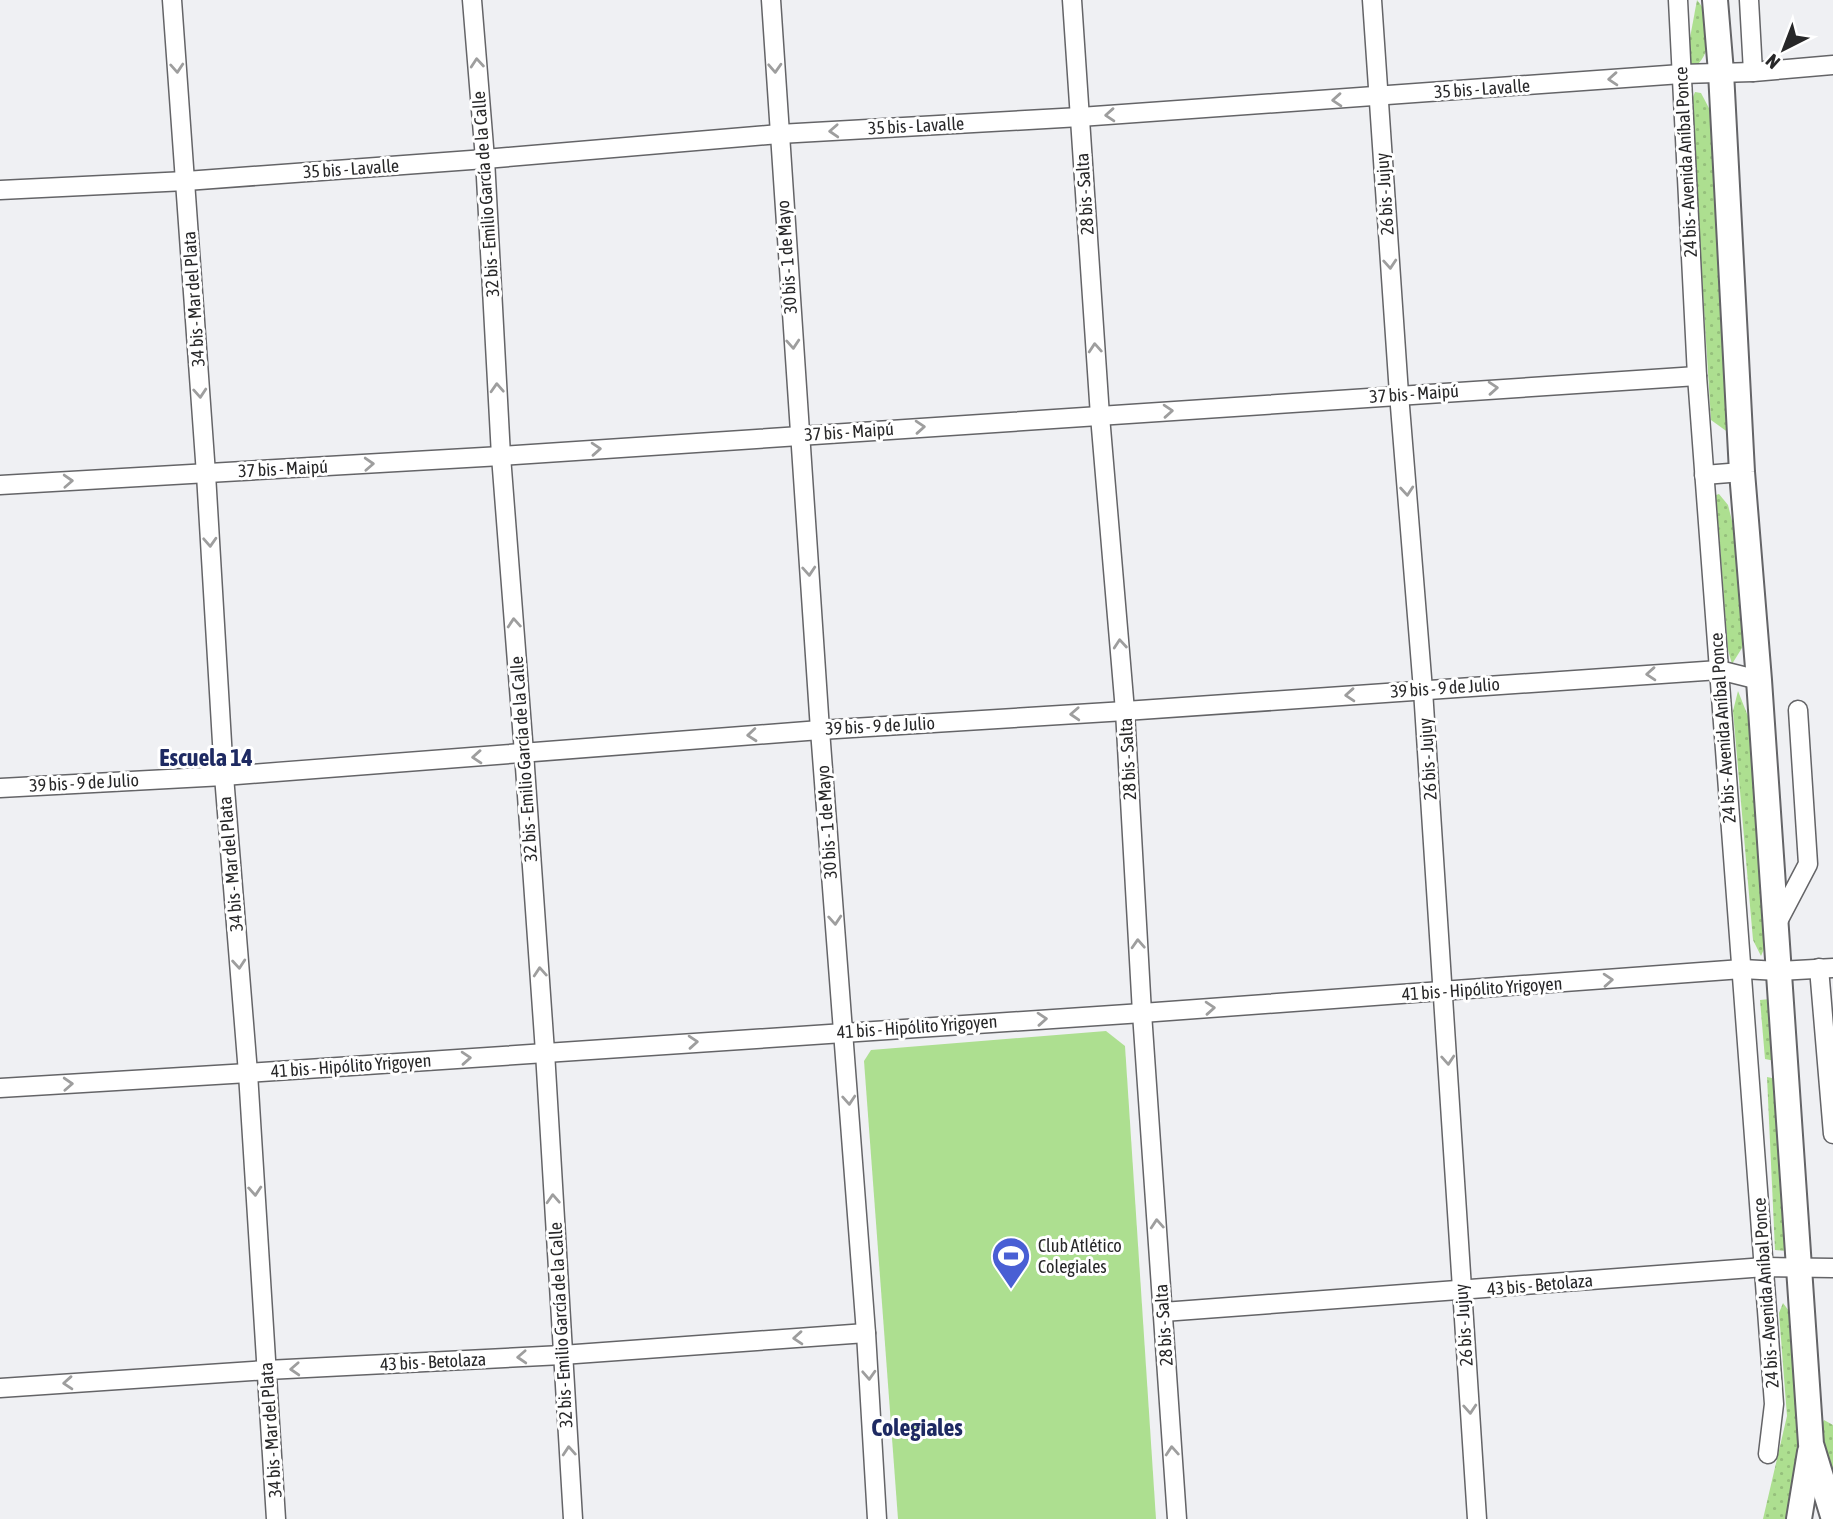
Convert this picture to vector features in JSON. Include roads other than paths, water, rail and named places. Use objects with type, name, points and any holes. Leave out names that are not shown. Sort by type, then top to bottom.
[{"type":"main road","name":"24 bis - Avenida Aníbal Ponce","points":[[1715,0],[1742,472],[1759,680],[1811,1444],[1833,1516]]},
{"type":"main road","name":"24 bis - Avenida Aníbal Ponce","points":[[1799,1519],[1811,1444]]},
{"type":"street","name":"34 bis - Mar del Plata","points":[[172,0],[206,474],[224,776],[248,1073],[276,1519]]},
{"type":"street","name":"32 bis - Emilio García de la Calle","points":[[472,0],[485,159],[501,456],[545,1052],[573,1519]]},
{"type":"street","name":"30 bis - 1 de Mayo","points":[[771,0],[799,435],[866,1333],[877,1519]]},
{"type":"street","name":"28 bis - Salta","points":[[1072,0],[1100,416],[1125,711],[1142,1013],[1177,1519]]},
{"type":"street","name":"26 bis - Jujuy","points":[[1372,0],[1444,992],[1477,1519]]},
{"type":"street","name":"24 bis - Avenida Aníbal Ponce","points":[[1678,0],[1697,376],[1774,1404],[1768,1454]]},
{"type":"street","points":[[1749,0],[1753,72]]},
{"type":"street","name":"35 bis - Lavalle","points":[[0,190],[186,181],[779,134],[1080,117],[1833,65]]},
{"type":"street","name":"37 bis - Maipú","points":[[0,485],[501,456],[1697,376]]},
{"type":"street","points":[[1704,475],[1742,472]]},
{"type":"street","name":"39 bis - 9 de Julio","points":[[0,788],[224,776],[820,730],[1719,670],[1759,680]]},
{"type":"street","points":[[1776,925],[1808,864],[1798,710]]},
{"type":"street","points":[[1826,968],[1833,1135]]},
{"type":"street","name":"41 bis - Hipólito Yrigoyen","points":[[0,1088],[1142,1013],[1742,970],[1826,968]]},
{"type":"street","name":"43 bis - Betolaza","points":[[1163,1312],[1765,1267],[1833,1268]]},
{"type":"street","name":"43 bis - Betolaza","points":[[0,1388],[267,1370],[562,1355],[866,1333]]},
{"type":"place","name":"Club Atlético Colegiales","points":[[1011,1290]]},
{"type":"district","name":"Escuela 14","points":[[206,758]]},
{"type":"district","name":"Colegiales","points":[[917,1428]]}]
